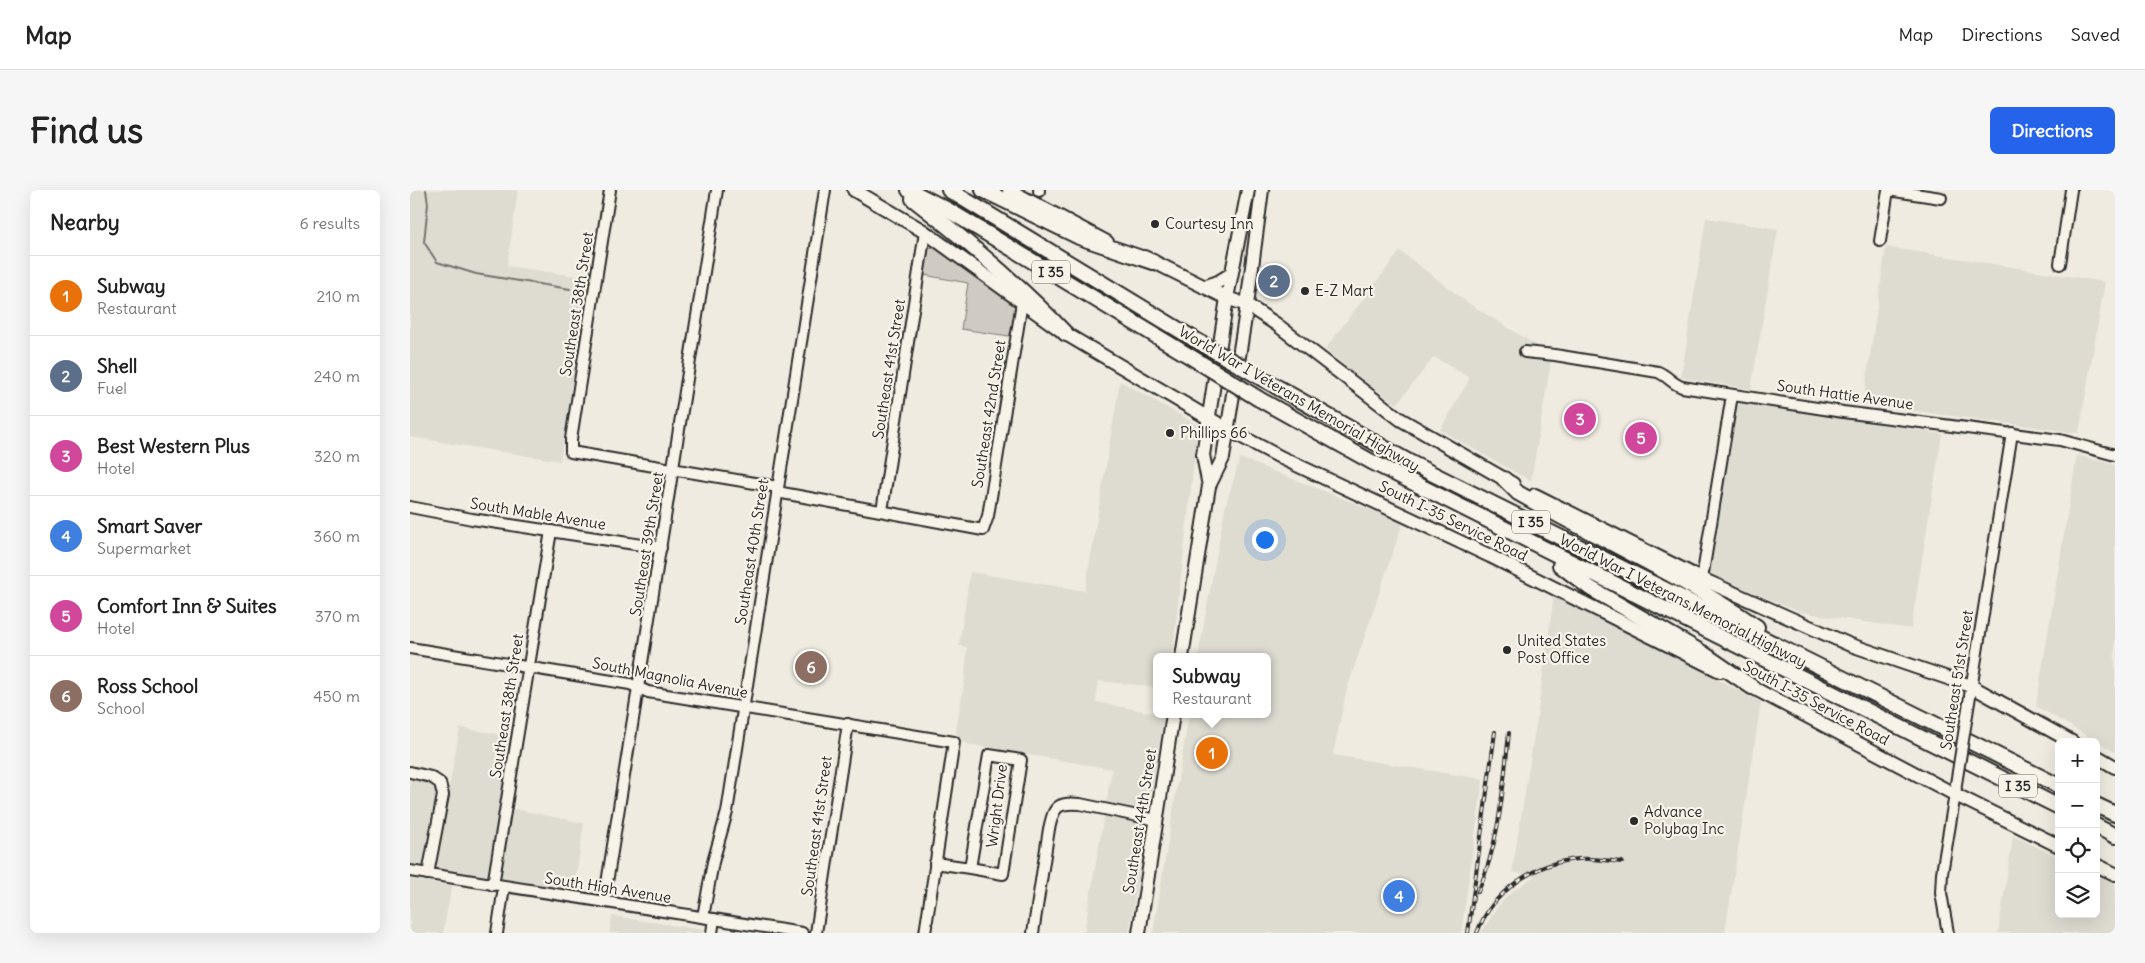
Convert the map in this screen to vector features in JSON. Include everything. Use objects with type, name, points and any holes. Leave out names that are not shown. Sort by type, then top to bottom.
[{"type":"highway","points":[[900,190],[970,243],[1036,302],[1066,334]]},
{"type":"highway","name":"World War I Veterans Memorial Highway","points":[[909,190],[948,210],[1191,357],[1370,461],[2055,805]]},
{"type":"highway","name":"World War I Veterans Memorial Highway","points":[[949,190],[1262,380],[1411,463],[2055,784]]},
{"type":"highway","points":[[983,190],[1079,237],[1153,262]]},
{"type":"highway","points":[[1504,479],[1518,493],[1726,606],[1803,658]]},
{"type":"highway","points":[[1536,546],[1590,588],[1701,652],[1752,687]]},
{"type":"highway","points":[[2100,807],[2115,814]]},
{"type":"highway","points":[[2100,828],[2115,836]]},
{"type":"main road","name":"South I-35 Service Road","points":[[854,190],[925,232],[1066,334],[1228,430],[1490,556],[1752,687],[1955,789],[2055,844]]},
{"type":"main road","points":[[1009,190],[1106,241],[1227,298],[1247,305],[1276,324],[1400,419],[1504,479],[1702,579],[1848,644],[1972,686],[2065,738]]},
{"type":"main road","points":[[1209,486],[1203,455],[1231,274],[1248,190]]},
{"type":"main road","points":[[1223,458],[1247,305],[1262,190]]},
{"type":"main road","points":[[1204,286],[1218,282],[1231,274]]},
{"type":"main road","points":[[1183,653],[1209,486],[1223,458],[1234,445],[1250,441]]},
{"type":"main road","name":"Southeast 44th Street","points":[[1139,933],[1172,718]]},
{"type":"main road","points":[[2100,758],[2115,767]]},
{"type":"main road","points":[[2100,867],[2115,874]]},
{"type":"street","name":"Southeast 38th Street","points":[[610,190],[571,438],[571,452],[674,470]]},
{"type":"street","name":"Southeast 39th Street","points":[[604,902],[717,190]]},
{"type":"street","name":"Southeast 40th Street","points":[[703,917],[713,862],[727,812],[825,190]]},
{"type":"street","points":[[1880,241],[1888,190],[1941,198]]},
{"type":"street","points":[[2060,264],[2071,190]]},
{"type":"street","name":"Southeast 41st Street","points":[[882,511],[925,232]]},
{"type":"street","name":"Southeast 42nd Street","points":[[882,511],[983,530],[988,516],[1022,302]]},
{"type":"street","name":"South Hattie Avenue","points":[[1524,352],[1658,372],[1667,376],[1674,385],[1843,412],[2060,440],[2115,455]]},
{"type":"street","points":[[1702,579],[1732,395]]},
{"type":"street","name":"Southeast 51st Street","points":[[1948,933],[1941,893],[1942,873],[2012,433]]},
{"type":"street","points":[[674,470],[882,511]]},
{"type":"street","name":"South Mable Avenue","points":[[410,507],[661,548]]},
{"type":"street","name":"Southeast 38th Street","points":[[493,885],[551,531]]},
{"type":"street","name":"South Magnolia Avenue","points":[[410,648],[630,684],[648,692],[954,742],[935,863]]},
{"type":"street","name":"Southeast 41st Street","points":[[816,933],[848,724]]},
{"type":"street","name":"Wright Drive","points":[[935,863],[1003,874],[1021,760],[989,755],[970,868]]},
{"type":"street","points":[[410,772],[431,777],[440,782],[442,794],[428,874]]},
{"type":"street","points":[[1033,933],[1052,813],[1058,805],[1068,803],[1080,804],[1157,820]]},
{"type":"street","points":[[925,933],[935,863]]},
{"type":"street","name":"South High Avenue","points":[[410,871],[802,933]]},
{"type":"street","points":[[497,933],[504,887]]},
{"type":"street","points":[[712,933],[714,919]]},
{"type":"shaded area","points":[[410,190],[518,190],[507,266],[589,278],[560,461],[410,437]]},
{"type":"shaded area","points":[[1706,218],[1778,229],[1751,389],[1681,378]]},
{"type":"shaded area","points":[[929,247],[936,248],[1015,304],[1012,329],[1009,336],[961,329],[968,283],[924,275]]},
{"type":"shaded area","points":[[1886,247],[2105,282],[2079,433],[1863,404]]},
{"type":"shaded area","points":[[1400,251],[1468,303],[1552,355],[1531,481],[1440,430],[1470,378],[1434,357],[1397,404],[1358,377],[1325,349]]},
{"type":"shaded area","points":[[1120,381],[1198,425],[1172,653],[1153,653],[1153,687],[1098,681],[1096,702],[1153,713],[1153,718],[1164,718],[1129,933],[1084,933],[1112,769],[967,744],[958,738],[956,731],[965,678],[967,647],[959,646],[970,572],[1085,591]]},
{"type":"shaded area","points":[[1746,402],[1942,434],[1911,629],[1800,612],[1710,574],[1736,408],[1738,404]]},
{"type":"shaded area","points":[[2077,455],[2115,465],[2115,752],[2100,743],[2100,738],[2091,738],[2036,706]]},
{"type":"shaded area","points":[[1240,458],[1403,522],[1346,692],[1333,755],[1483,779],[1461,933],[1153,933],[1188,718],[1271,718],[1271,653],[1199,653],[1225,508]]},
{"type":"shaded area","points":[[1554,595],[1761,702],[1725,933],[1481,933],[1507,896],[1534,876],[1512,872],[1537,718]]},
{"type":"shaded area","points":[[460,728],[522,738],[509,808],[584,823],[574,889],[434,869]]},
{"type":"shaded area","points":[[410,775],[433,781],[438,789],[426,868],[410,865]]},
{"type":"shaded area","points":[[2013,836],[2055,855],[2055,918],[2100,918],[2100,876],[2115,883],[2115,933],[1998,933]]},
{"type":"shaded area","points":[[410,879],[452,886],[443,933],[410,933]]},
{"type":"shaded area","points":[[612,916],[703,930],[703,933],[609,933]]},
{"type":"waterway","points":[[426,190],[428,204],[424,242],[437,262],[476,274],[570,289]]},
{"type":"railway","points":[[1468,933],[1495,732]]},
{"type":"railway","points":[[1478,892],[1491,854],[1500,814],[1509,733]]},
{"type":"railway","points":[[1477,933],[1493,904],[1517,881],[1532,873],[1563,861],[1579,859],[1622,862]]},
{"type":"place","name":"Courtesy Inn","points":[[1155,224]]},
{"type":"place","name":"Shell","points":[[1274,281]]},
{"type":"place","name":"E-Z Mart","points":[[1305,291]]},
{"type":"place","name":"Best Western Plus","points":[[1580,419]]},
{"type":"place","name":"Phillips 66","points":[[1170,433]]},
{"type":"place","name":"Comfort Inn & Suites","points":[[1641,438]]},
{"type":"place","name":"United States Post Office","points":[[1507,650]]},
{"type":"place","name":"Ross School","points":[[811,667]]},
{"type":"place","name":"Subway","points":[[1212,753]]},
{"type":"place","name":"Advance Polybag Inc","points":[[1634,821]]},
{"type":"place","name":"Smart Saver","points":[[1399,896]]}]
